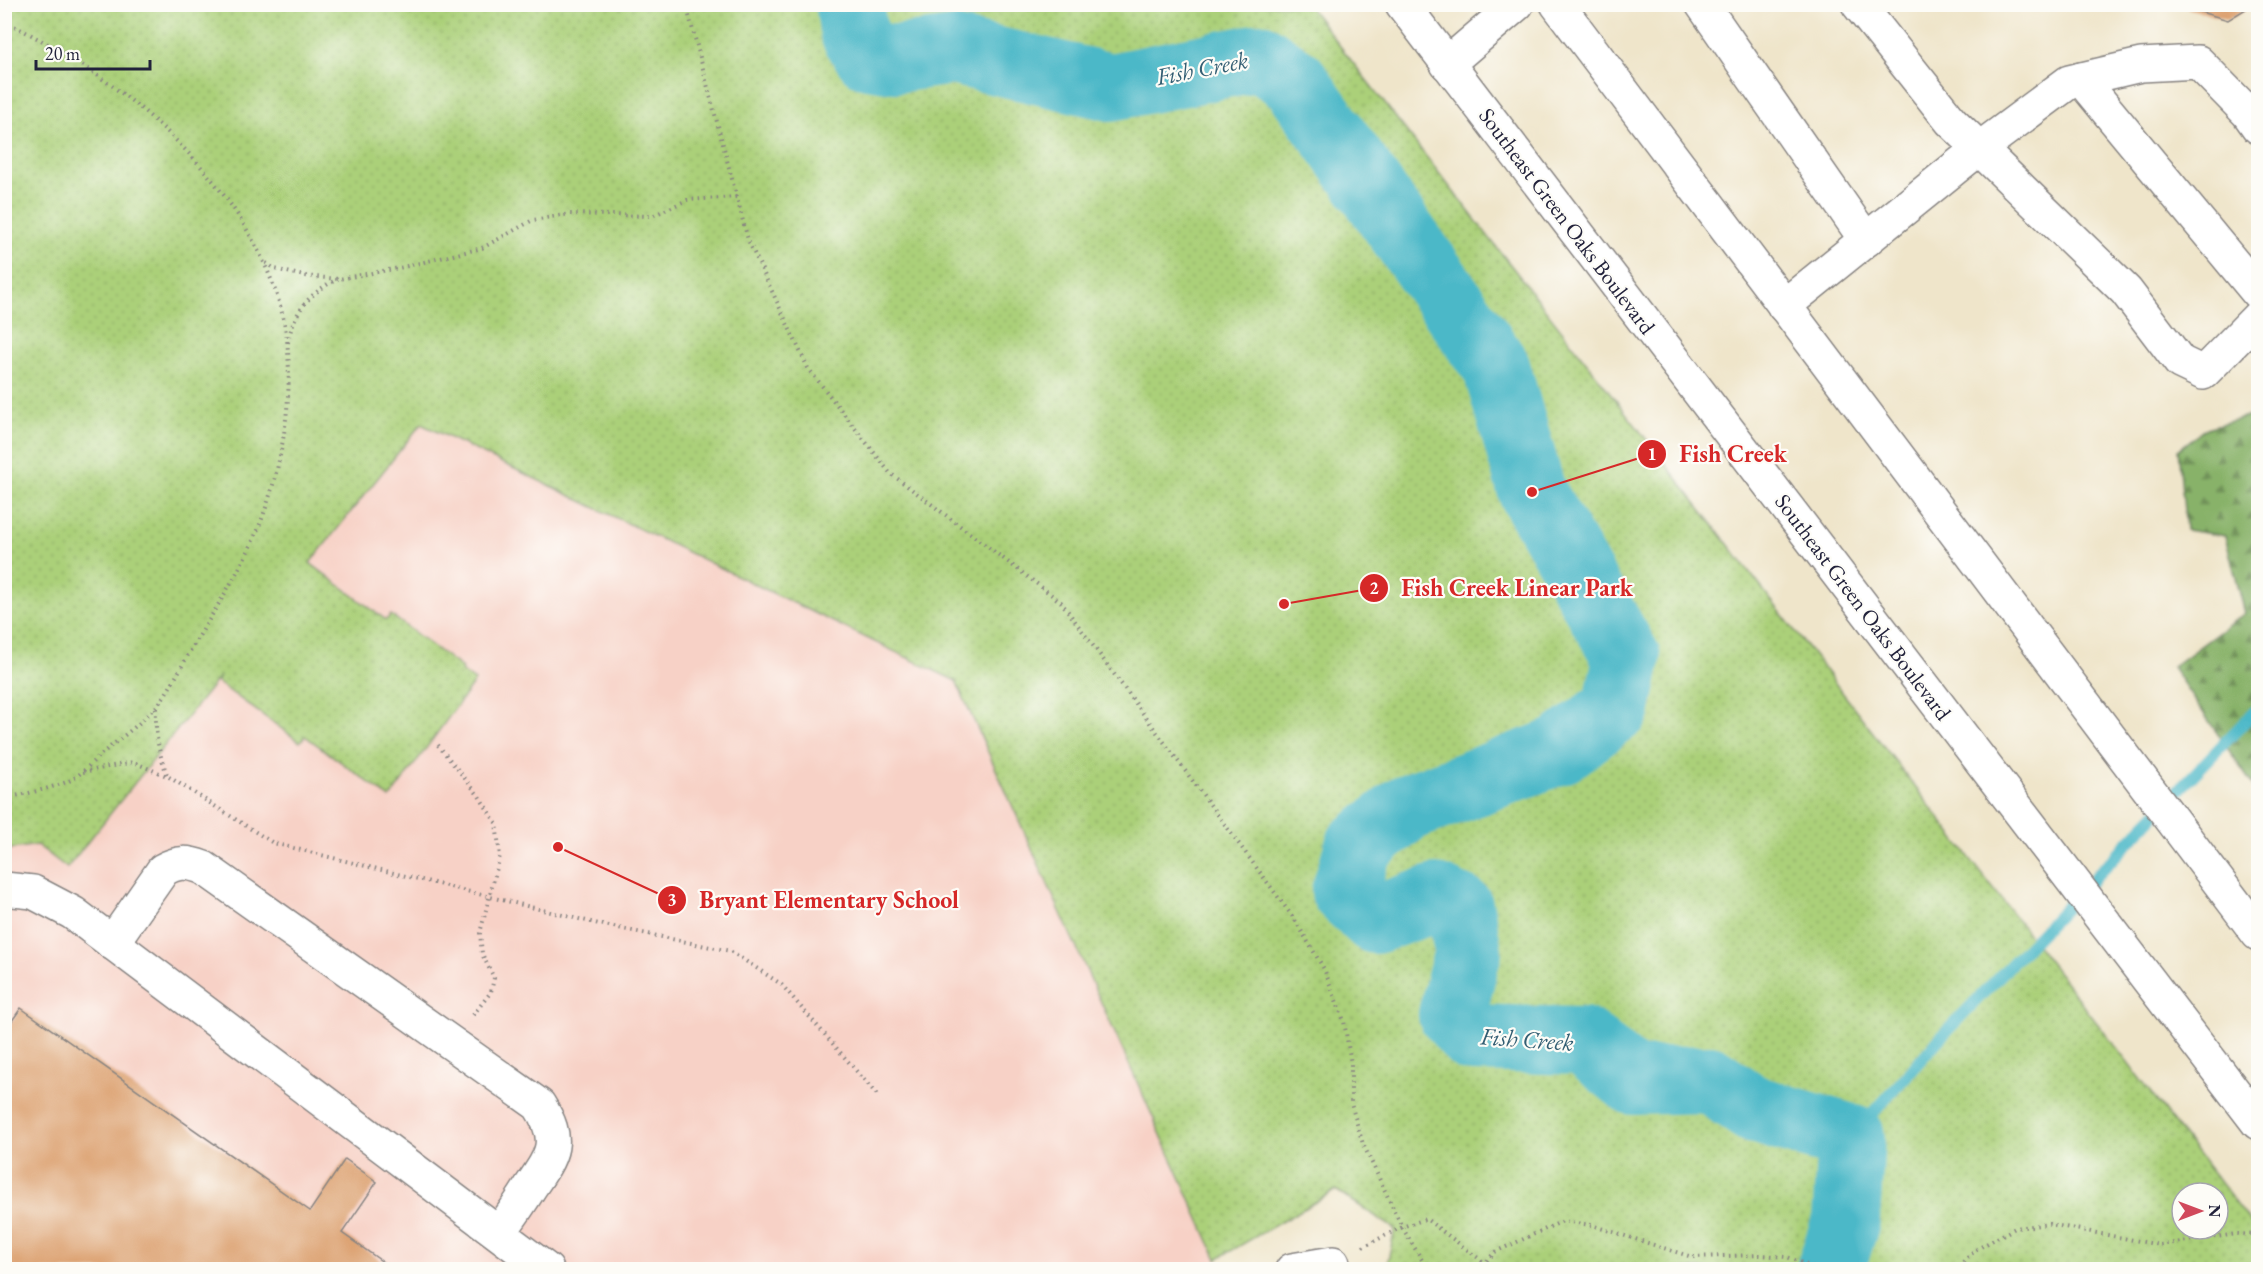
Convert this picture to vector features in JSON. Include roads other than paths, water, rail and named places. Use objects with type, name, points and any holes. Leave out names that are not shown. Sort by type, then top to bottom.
[{"type":"main road","name":"Southeast Green Oaks Boulevard","points":[[1402,4],[2259,1123]]},
{"type":"main road","points":[[1447,64],[1517,4]]},
{"type":"main road","points":[[1557,4],[2259,934]]},
{"type":"main road","points":[[1702,4],[1866,240]]},
{"type":"main road","points":[[1858,4],[1951,121],[2126,291],[2180,362],[2203,373],[2259,317]]},
{"type":"main road","points":[[1784,306],[1980,149],[2069,82],[2141,65],[2198,62],[2259,127]]},
{"type":"main road","points":[[2081,79],[2259,292]]},
{"type":"main road","points":[[112,943],[163,870],[174,863],[191,863],[204,868],[539,1105],[550,1122],[553,1142],[550,1159],[499,1233]]},
{"type":"main road","points":[[4,888],[33,892],[73,913],[548,1269]]},
{"type":"main road","points":[[1292,1269],[1333,1263]]},
{"type":"waterway","name":"Fish Creek","points":[[849,4],[854,33],[868,55],[895,59],[953,51],[1111,87],[1260,57],[1295,81],[1496,366],[1532,492],[1627,658],[1617,708],[1561,750],[1407,808],[1359,846],[1345,892],[1375,920],[1436,898],[1460,909],[1468,951],[1452,1014],[1472,1038],[1583,1041],[1633,1081],[1709,1079],[1753,1109],[1851,1138],[1846,1221],[1830,1270]]},
{"type":"waterway","points":[[1851,1138],[1942,1036],[2258,708]]},
{"type":"place","name":"Fish Creek","points":[[1532,492]]},
{"type":"place","name":"Fish Creek Linear Park","points":[[1284,604]]},
{"type":"place","name":"Bryant Elementary School","points":[[558,847]]}]
